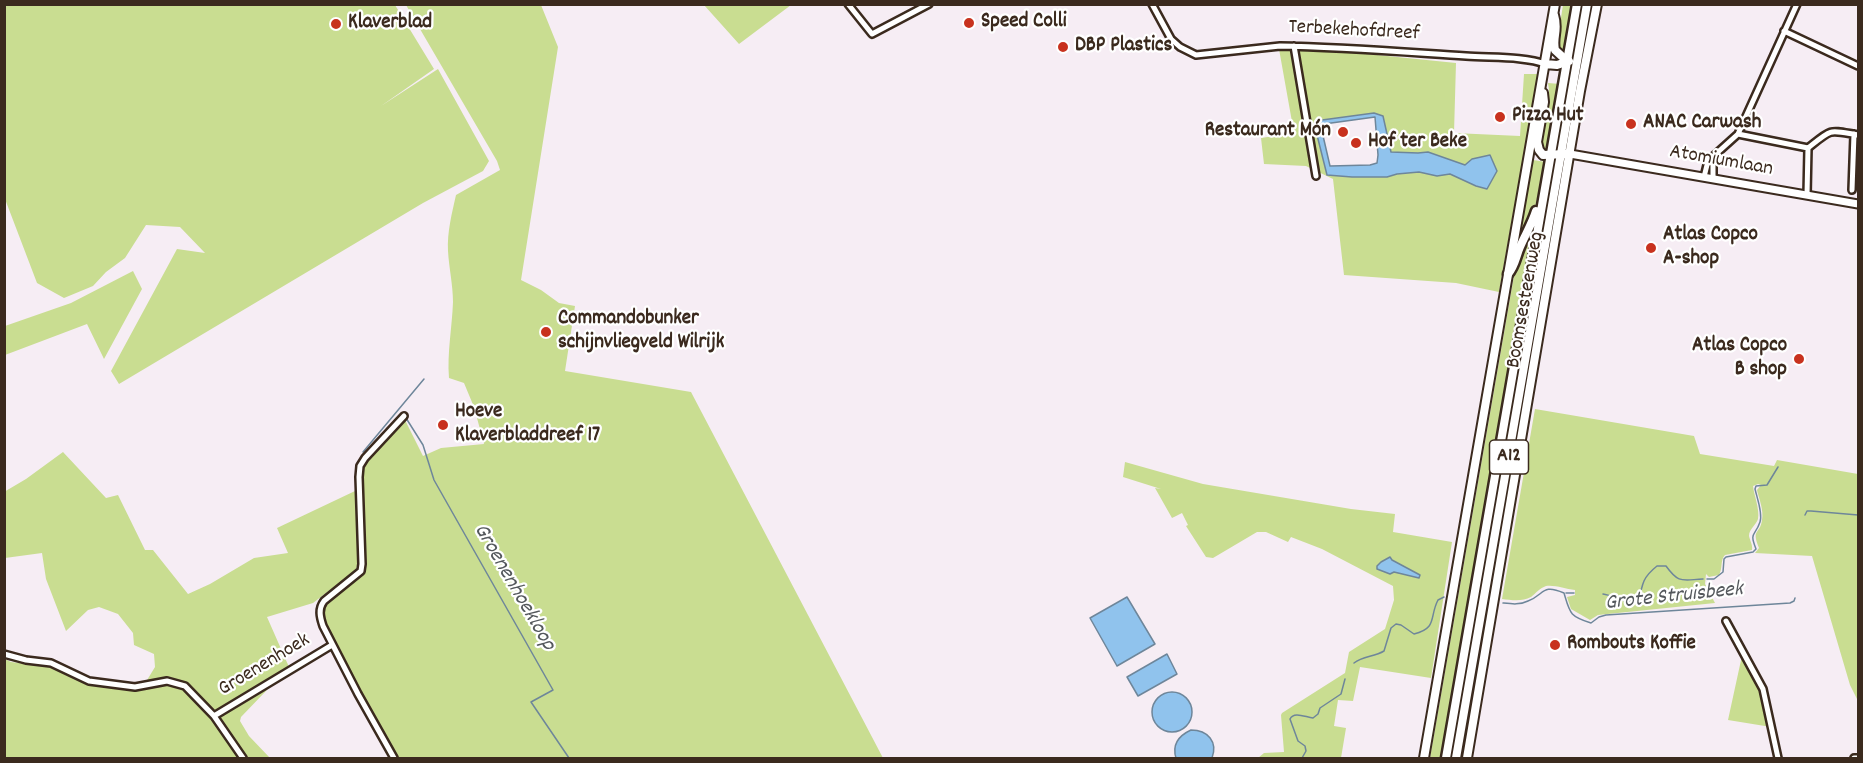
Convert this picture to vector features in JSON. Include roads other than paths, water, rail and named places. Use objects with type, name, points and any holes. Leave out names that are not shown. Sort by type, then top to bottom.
[{"type":"highway","name":"A12","points":[[1446,759],[1577,4]]},
{"type":"highway","name":"A12","points":[[1456,759],[1566,154],[1587,4]]},
{"type":"highway","points":[[1509,274],[1531,227],[1537,208],[1542,204]]},
{"type":"main road","name":"Boomsesteenweg","points":[[1424,759],[1555,4]]},
{"type":"main road","name":"Boomsesteenweg","points":[[1467,759],[1566,154],[1597,4]]},
{"type":"main road","points":[[1553,15],[1557,25],[1555,50],[1567,61]]},
{"type":"main road","name":"Terbekehofdreef","points":[[1545,64],[1557,65],[1578,57]]},
{"type":"main road","points":[[1541,84],[1544,102],[1537,142],[1541,153],[1550,156]]},
{"type":"main road","name":"Atomiumlaan","points":[[1550,156],[1566,154]]},
{"type":"street","points":[[848,4],[873,34],[929,4]]},
{"type":"street","name":"Terbekehofdreef","points":[[1152,4],[1171,39],[1180,47],[1197,55],[1294,46],[1492,58],[1545,64]]},
{"type":"street","points":[[1704,177],[1708,161],[1738,134],[1797,4]]},
{"type":"street","points":[[1784,31],[1858,66]]},
{"type":"street","points":[[1294,46],[1316,176]]},
{"type":"street","points":[[1807,195],[1808,148],[1825,134],[1836,130],[1856,135],[1852,190]]},
{"type":"street","points":[[1738,134],[1808,148]]},
{"type":"street","name":"Atomiumlaan","points":[[1566,154],[1858,204]]},
{"type":"street","points":[[1713,158],[1713,179]]},
{"type":"street","name":"Groenenhoek","points":[[394,759],[332,645],[320,620],[320,609],[324,601],[358,574],[362,567],[360,466],[364,458],[404,416]]},
{"type":"street","points":[[1726,621],[1763,689],[1778,759]]},
{"type":"street","name":"Groenenhoek","points":[[214,716],[332,645]]},
{"type":"street","name":"Groenenhoek","points":[[4,654],[51,663],[89,681],[135,687],[167,681],[177,682],[191,690],[214,716],[243,759]]},
{"type":"street","points":[[1854,759],[1858,758]]},
{"type":"water","points":[[1374,113],[1383,116],[1391,152],[1428,152],[1465,165],[1472,159],[1490,155],[1497,171],[1487,189],[1450,174],[1437,176],[1419,172],[1387,177],[1327,175],[1315,127],[1322,120]],"holes":[[[1375,117],[1377,163],[1370,165],[1330,166],[1321,127],[1324,124]]]},
{"type":"water","points":[[1390,557],[1420,575],[1419,578],[1394,572],[1390,574],[1377,569],[1381,562]]},
{"type":"water","points":[[1127,597],[1155,644],[1117,666],[1090,618]]},
{"type":"water","points":[[1167,654],[1177,674],[1138,696],[1127,677]]},
{"type":"water","points":[[1172,692],[1186,698],[1192,712],[1186,726],[1172,732],[1158,726],[1152,712],[1158,698]]},
{"type":"water","points":[[1191,730],[1202,732],[1210,738],[1214,747],[1212,758],[1176,758],[1177,741]]},
{"type":"waterway","points":[[363,452],[424,379]]},
{"type":"waterway","name":"Groenenhoekloop","points":[[406,418],[423,445],[434,480],[553,690],[531,702],[569,758]]},
{"type":"waterway","points":[[1707,579],[1714,579],[1723,572],[1726,557],[1753,552],[1756,549],[1753,537],[1761,514],[1755,489],[1756,486],[1767,485],[1778,467]]},
{"type":"waterway","name":"Grote Struisbeek","points":[[1805,515],[1807,511],[1858,515]]},
{"type":"waterway","points":[[1603,594],[1624,600],[1635,600],[1647,576],[1657,566],[1666,566],[1674,576],[1682,580],[1703,579]]},
{"type":"waterway","name":"Grote Struisbeek","points":[[1503,603],[1522,603],[1544,591],[1557,590],[1564,593],[1574,616],[1591,623],[1606,615],[1790,603],[1795,598]]},
{"type":"waterway","points":[[1566,593],[1574,593]]},
{"type":"waterway","name":"Grote Struisbeek","points":[[1354,663],[1384,651],[1391,628],[1396,624],[1414,634],[1427,629],[1432,621],[1438,600],[1444,597]]},
{"type":"waterway","name":"Grote Struisbeek","points":[[1302,758],[1306,751],[1305,746],[1298,741],[1290,719],[1294,715],[1313,718],[1318,714],[1320,708],[1341,694],[1345,679]]},
{"type":"place","name":"Speed Colli","points":[[969,23]]},
{"type":"place","name":"Klaverblad","points":[[336,24]]},
{"type":"place","name":"DBP Plastics","points":[[1063,47]]},
{"type":"place","name":"Pizza Hut","points":[[1500,117]]},
{"type":"place","name":"ANAC Carwash","points":[[1631,124]]},
{"type":"place","name":"Restaurant Món","points":[[1343,132]]},
{"type":"place","name":"Hof ter Beke","points":[[1356,143]]},
{"type":"place","name":"Atlas Copco A-shop","points":[[1651,248]]},
{"type":"place","name":"Commandobunker schijnvliegveld Wilrijk","points":[[546,332]]},
{"type":"place","name":"Atlas Copco B shop","points":[[1799,359]]},
{"type":"place","name":"Hoeve Klaverbladdreef 17","points":[[443,425]]},
{"type":"place","name":"Rombouts Koffie","points":[[1555,645]]}]
